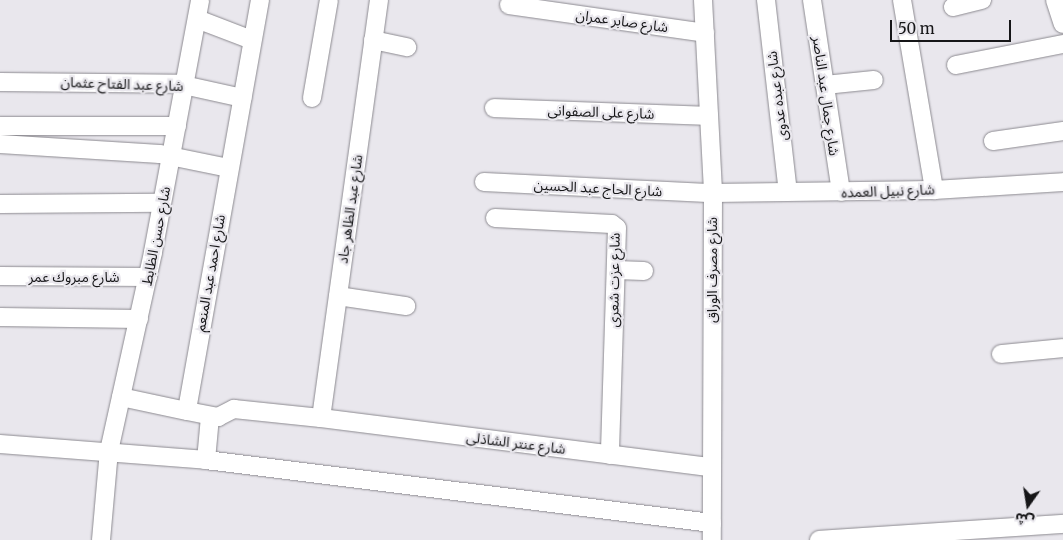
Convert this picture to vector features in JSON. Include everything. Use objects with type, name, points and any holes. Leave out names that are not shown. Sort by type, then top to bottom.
[{"type":"street","name":"شارع حسن الظابط","points":[[102,540],[109,451],[148,277],[200,0]]},
{"type":"street","name":"شارع احمد عبد المنعم","points":[[187,411],[260,0]]},
{"type":"street","points":[[312,98],[329,0]]},
{"type":"street","name":"شارع عبد الظاهر جاد","points":[[320,418],[379,0]]},
{"type":"street","name":"شارع مصرف الوراق","points":[[703,0],[713,193],[712,532]]},
{"type":"street","name":"شارع عبده عدوى","points":[[766,0],[788,192]]},
{"type":"street","name":"شارع جمال عبد الناصر","points":[[812,0],[840,192]]},
{"type":"street","points":[[902,0],[934,190]]},
{"type":"street","points":[[952,8],[982,0]]},
{"type":"street","points":[[1055,0],[1063,24]]},
{"type":"street","name":"شارع صابر عمران","points":[[509,5],[705,33]]},
{"type":"street","points":[[197,19],[252,40]]},
{"type":"street","points":[[373,40],[407,47]]},
{"type":"street","points":[[956,65],[1063,44]]},
{"type":"street","points":[[825,85],[874,80]]},
{"type":"street","name":"شارع عبد الفتاح عثمان","points":[[0,82],[185,85],[242,98]]},
{"type":"street","name":"شارع على الصفوانى","points":[[494,108],[709,116]]},
{"type":"street","points":[[0,126],[177,126]]},
{"type":"street","points":[[993,141],[1063,131]]},
{"type":"street","points":[[0,144],[171,158],[229,168]]},
{"type":"street","name":"شارع الحاج عبد الحسين","points":[[484,182],[713,193]]},
{"type":"street","name":"شارع نبيل العمده","points":[[713,193],[934,190],[1063,182]]},
{"type":"street","points":[[0,204],[162,203]]},
{"type":"street","name":"شارع عزت شعرى","points":[[496,218],[612,224],[618,231],[610,455]]},
{"type":"street","points":[[616,270],[644,272]]},
{"type":"street","name":"شارع مبروك عمر","points":[[0,276],[148,277]]},
{"type":"street","points":[[338,296],[406,306]]},
{"type":"street","points":[[0,316],[139,319]]},
{"type":"street","points":[[1001,354],[1063,348]]},
{"type":"street","points":[[121,397],[210,417],[218,417],[234,409],[320,418]]},
{"type":"street","points":[[206,460],[210,417]]},
{"type":"street","name":"شارع عنتر الشاذلى","points":[[320,418],[711,467]]},
{"type":"street","points":[[0,444],[206,460],[712,532]]},
{"type":"street","points":[[819,540],[1063,524]]}]
